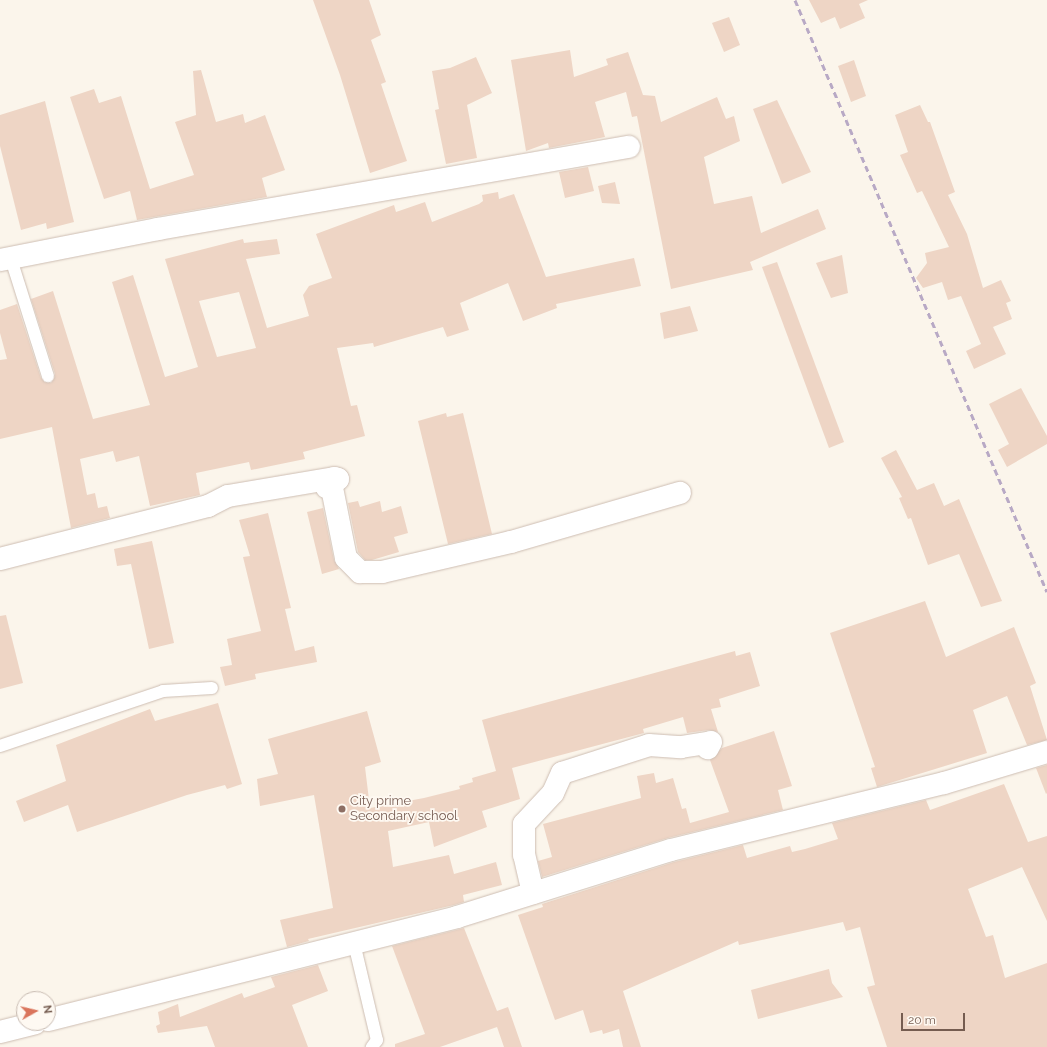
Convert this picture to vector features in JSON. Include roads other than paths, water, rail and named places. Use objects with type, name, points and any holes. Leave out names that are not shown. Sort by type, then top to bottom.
[{"type":"street","points":[[6,260],[158,229],[629,147]]},
{"type":"street","points":[[0,559],[200,508],[228,496],[334,478],[338,479],[327,487],[332,488],[346,558],[360,572],[382,572],[511,542],[680,492]]},
{"type":"street","points":[[533,893],[524,855],[524,824],[553,793],[562,773],[649,745],[681,747],[711,742],[708,748]]},
{"type":"street","points":[[56,1018],[457,917],[671,850],[929,787],[1047,752]]},
{"type":"street","points":[[0,1032],[16,1028]]},
{"type":"lane","points":[[6,260],[48,376]]},
{"type":"lane","points":[[0,746],[163,691],[212,688]]},
{"type":"lane","points":[[354,943],[377,1040],[372,1047]]},
{"type":"railway","points":[[795,0],[1047,592]]},
{"type":"place","name":"City prime Secondary school","points":[[342,809]]}]
